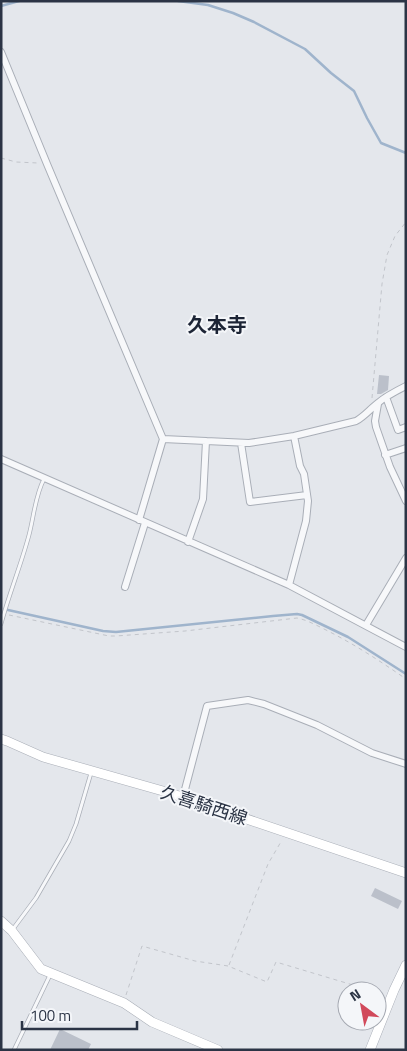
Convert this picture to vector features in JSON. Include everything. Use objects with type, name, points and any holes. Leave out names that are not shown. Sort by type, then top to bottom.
[{"type":"main road","name":"久喜騎西線","points":[[1,740],[8,741],[43,757],[183,797],[406,872]]},
{"type":"main road","points":[[1,921],[12,931],[42,969],[124,1003],[152,1022],[218,1050]]},
{"type":"main road","points":[[370,1050],[406,965]]},
{"type":"street","points":[[1,52],[163,439],[125,587]]},
{"type":"street","points":[[163,439],[249,443],[294,436],[356,421],[386,397],[406,386]]},
{"type":"street","points":[[386,397],[398,430],[406,427]]},
{"type":"street","points":[[378,403],[376,427],[385,455],[406,501]]},
{"type":"street","points":[[289,585],[306,521],[308,501],[304,474],[300,466],[294,436]]},
{"type":"street","points":[[188,542],[203,499],[206,441]]},
{"type":"street","points":[[241,443],[250,502],[307,494]]},
{"type":"street","points":[[385,455],[406,448]]},
{"type":"street","points":[[1,459],[289,585],[406,647]]},
{"type":"street","points":[[366,625],[405,563]]},
{"type":"street","points":[[183,797],[207,706],[248,700],[264,704],[317,725],[372,753],[406,764]]},
{"type":"lane","points":[[1,624],[44,477]]},
{"type":"lane","points":[[12,931],[36,898],[69,841],[92,770]]},
{"type":"lane","points":[[14,1050],[51,973]]},
{"type":"path","points":[[1,158],[16,162],[47,164]]},
{"type":"path","points":[[370,410],[382,284],[387,255],[394,236],[406,222]]},
{"type":"path","points":[[4,614],[109,636],[184,631],[297,618],[346,640],[406,679]]},
{"type":"path","points":[[228,966],[268,864],[287,833]]},
{"type":"path","points":[[124,1003],[142,946],[195,961],[228,966],[267,982],[276,962],[340,981]]},
{"type":"building","points":[[379,375],[389,376],[388,390],[377,394]]},
{"type":"building","points":[[375,888],[402,901],[398,909],[371,896]]},
{"type":"building","points":[[60,1029],[91,1044],[88,1050],[50,1050]]},
{"type":"waterway","points":[[1,6],[19,1]]},
{"type":"waterway","points":[[178,1],[208,5],[233,13],[305,49],[354,91],[381,143],[406,153]]},
{"type":"waterway","points":[[8,610],[103,631],[116,632],[297,614],[348,637],[406,674]]},
{"type":"district","name":"久本寺","points":[[217,324]]}]
